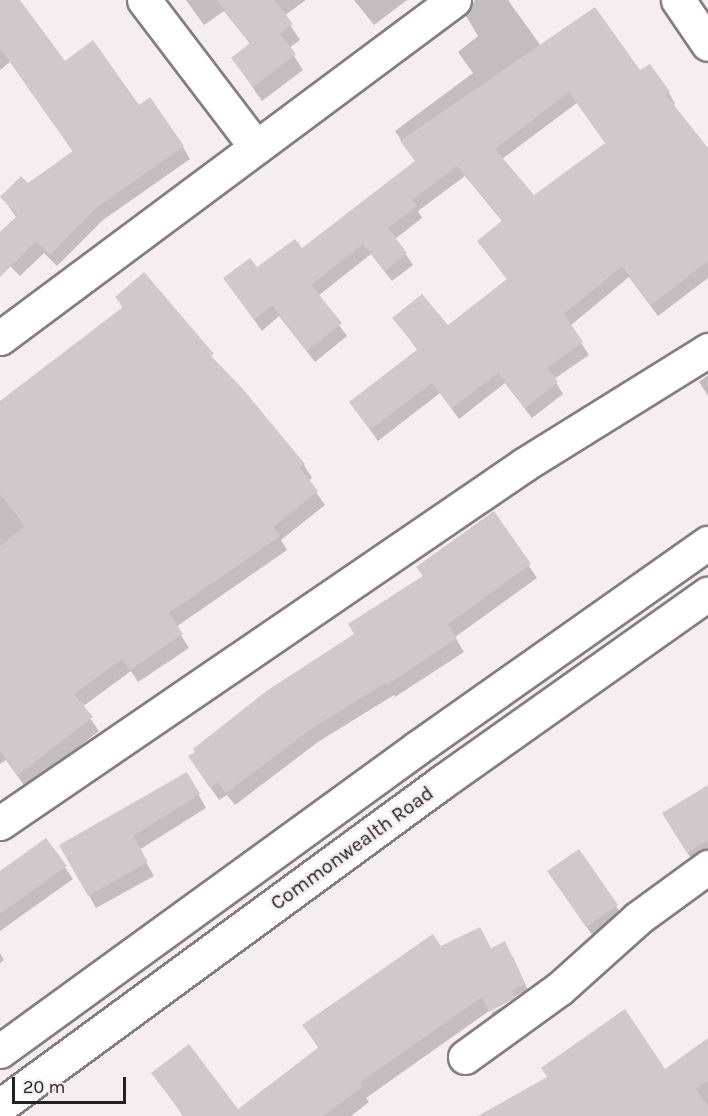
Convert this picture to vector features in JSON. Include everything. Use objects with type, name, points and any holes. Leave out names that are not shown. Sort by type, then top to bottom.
[{"type":"street","points":[[144,0],[256,147]]},
{"type":"street","points":[[0,338],[454,0]]},
{"type":"street","points":[[678,0],[708,44]]},
{"type":"street","points":[[0,823],[525,464],[708,350]]},
{"type":"street","points":[[0,1051],[427,742],[708,543]]},
{"type":"street","name":"Commonwealth Road","points":[[0,1106],[442,782],[708,594]]},
{"type":"street","points":[[465,1058],[559,989],[638,918],[708,867]]},
{"type":"building","points":[[0,0],[20,0],[65,61],[93,40],[139,105],[150,97],[184,146],[96,208],[50,255],[36,241],[0,277],[0,232],[18,215],[0,197],[21,176],[28,183],[73,151],[0,48]]},
{"type":"building","points":[[217,0],[274,0],[293,24],[280,34],[296,54],[253,87],[231,58],[250,43]]},
{"type":"building","points":[[595,7],[640,70],[650,64],[670,92],[666,95],[708,148],[708,261],[651,305],[622,266],[564,314],[583,342],[547,368],[558,382],[525,408],[498,373],[452,408],[432,383],[370,430],[349,402],[418,349],[392,318],[422,294],[448,325],[507,279],[477,241],[503,220],[457,166],[412,200],[417,206],[388,228],[407,253],[384,271],[363,244],[311,285],[342,323],[307,351],[272,305],[254,320],[223,278],[250,258],[257,267],[295,239],[302,248],[415,161],[400,141]],"holes":[[[569,92],[605,143],[534,195],[495,149]]]},
{"type":"building","points":[[144,272],[214,354],[211,356],[242,388],[305,464],[300,468],[318,491],[273,527],[280,536],[169,613],[183,634],[130,670],[122,659],[74,694],[93,717],[18,775],[0,751],[0,546],[25,526],[0,494],[0,401],[123,307],[115,297]]},
{"type":"building","points":[[494,511],[531,564],[448,624],[457,638],[387,685],[385,683],[311,729],[226,793],[218,782],[210,788],[188,756],[195,752],[193,749],[265,692],[354,634],[348,624],[423,576],[416,567]]},
{"type":"building","points":[[187,772],[200,794],[133,836],[148,862],[88,896],[59,845]]},
{"type":"building","points":[[708,785],[708,840],[687,853],[662,813]]},
{"type":"building","points":[[46,838],[67,866],[0,914],[0,871]]},
{"type":"building","points":[[579,849],[618,905],[586,927],[547,871]]},
{"type":"building","points":[[480,927],[491,948],[505,941],[525,984],[512,991],[515,998],[489,1012],[482,997],[359,1083],[362,1087],[323,1116],[184,1116],[151,1073],[189,1044],[238,1109],[319,1047],[302,1025],[433,934],[441,946]]},
{"type":"building","points":[[625,1009],[665,1069],[708,1038],[708,1080],[696,1089],[708,1107],[708,1116],[478,1116],[547,1077],[541,1068]]}]
